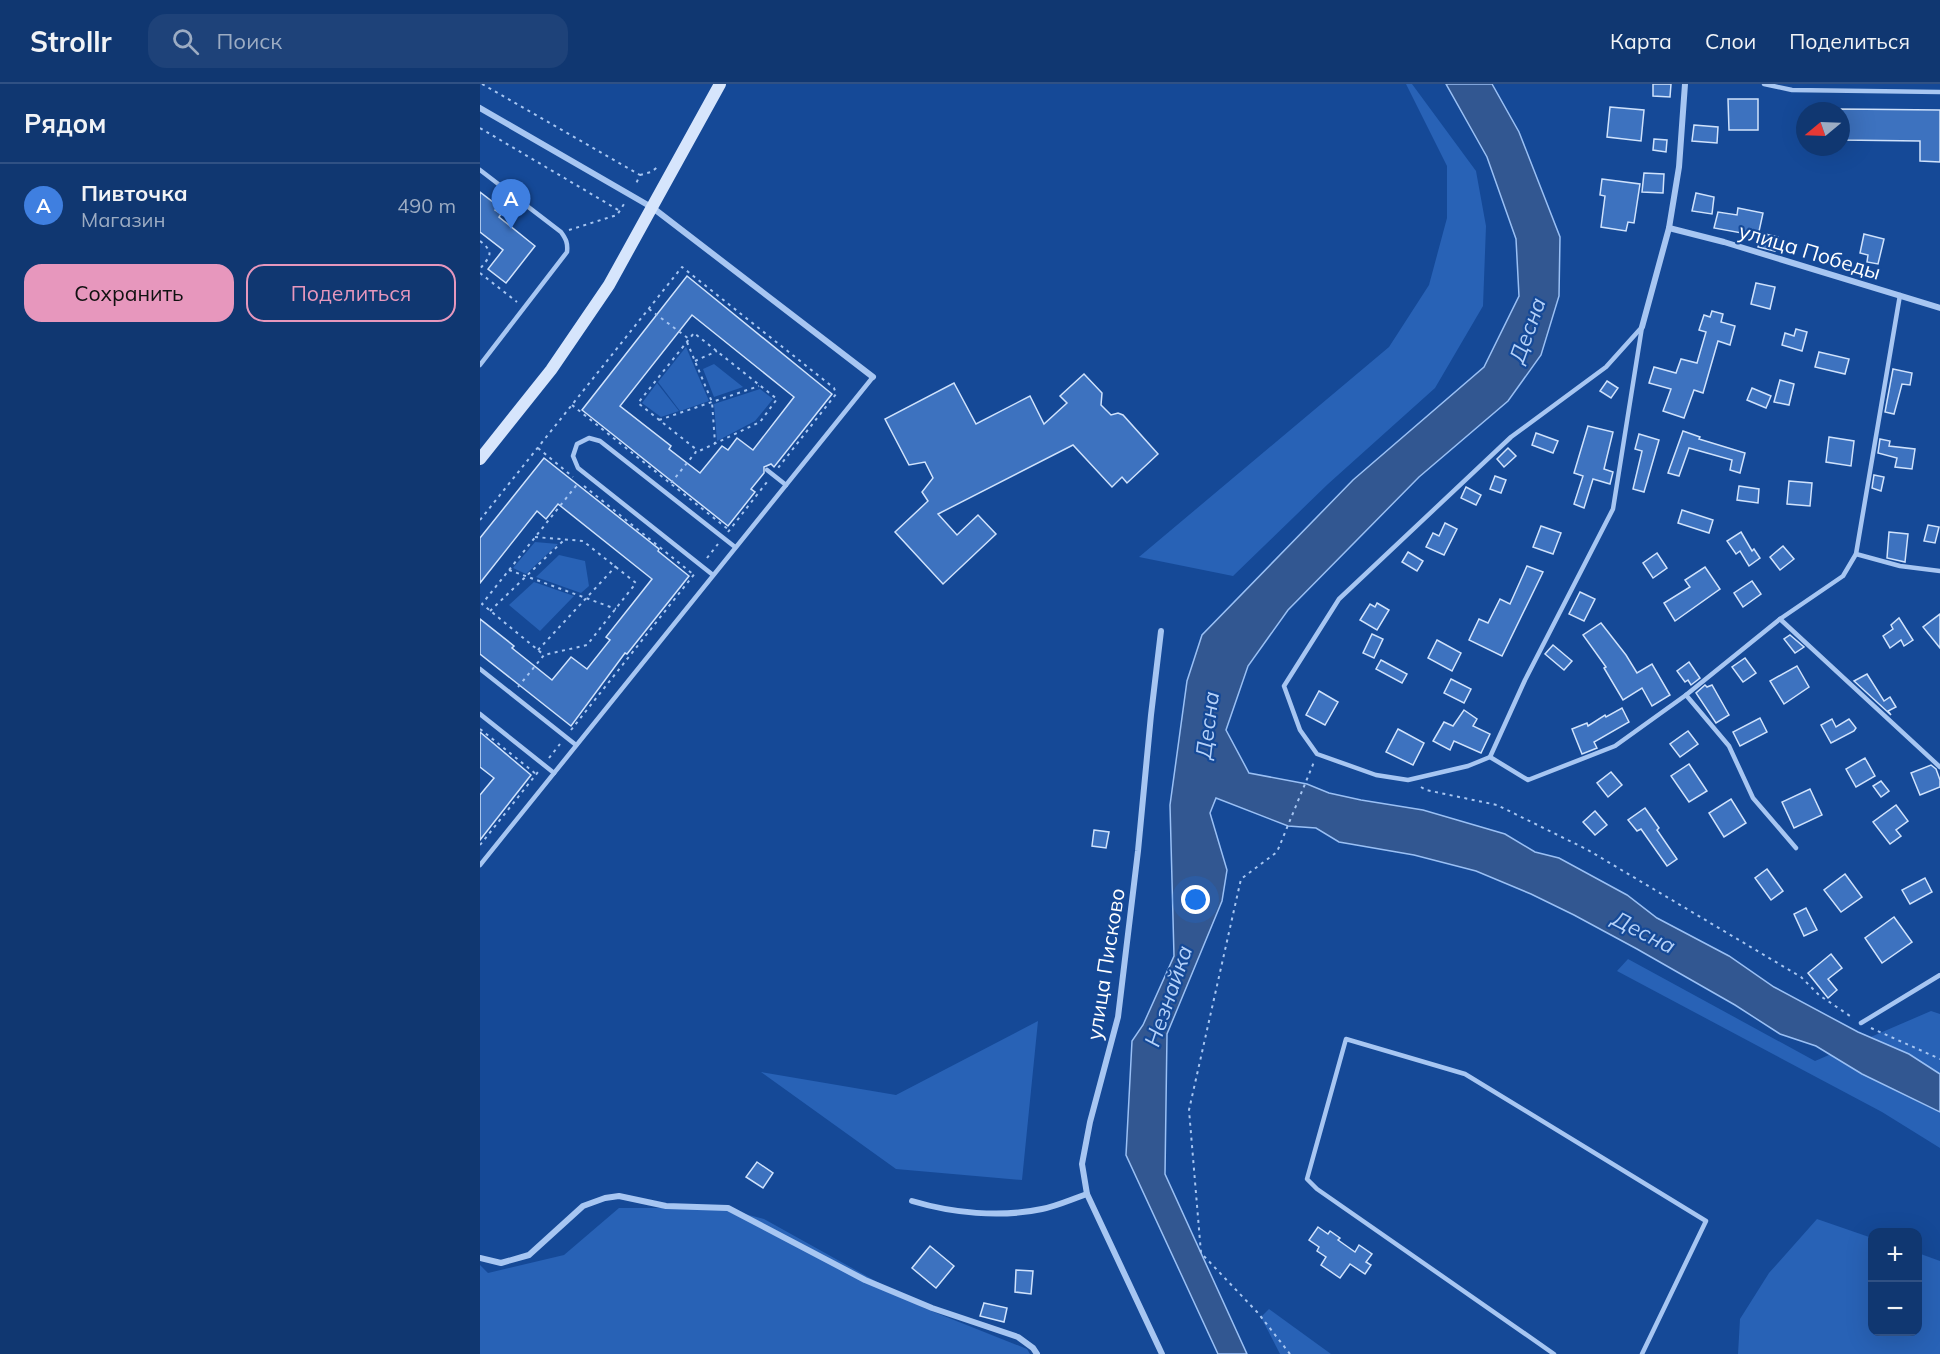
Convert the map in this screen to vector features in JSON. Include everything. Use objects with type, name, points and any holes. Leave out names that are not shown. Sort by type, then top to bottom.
[{"type":"street","points":[[480,459],[558,361],[609,285],[720,84]]},
{"type":"street","points":[[1642,327],[1669,228],[1679,167],[1685,84]]},
{"type":"street","points":[[480,108],[653,208],[873,377]]},
{"type":"street","name":"улица Победы","points":[[1669,228],[1724,242],[1940,308]]},
{"type":"street","name":"улица Писково","points":[[1161,631],[1118,1017],[1090,1122],[1082,1164],[1087,1194],[1162,1354]]},
{"type":"street","points":[[912,1201],[933,1208],[983,1215],[1042,1209],[1087,1194]]},
{"type":"street","points":[[480,1257],[501,1263],[529,1255],[583,1206],[604,1197],[619,1196],[666,1206],[728,1208],[865,1280],[932,1308],[1018,1337],[1033,1348],[1037,1354]]},
{"type":"lane","points":[[1764,84],[1792,90],[1940,92]]},
{"type":"lane","points":[[1926,91],[1928,84]]},
{"type":"lane","points":[[480,170],[566,238],[567,252],[480,365]]},
{"type":"lane","points":[[1490,757],[1528,780],[1615,746],[1686,695],[1780,619],[1843,576],[1856,554],[1900,295]]},
{"type":"lane","points":[[1642,327],[1613,509],[1525,680],[1490,757],[1468,766],[1408,780],[1376,775],[1317,754],[1300,730],[1284,686],[1339,599],[1511,437],[1606,367],[1642,327]]},
{"type":"lane","points":[[480,864],[873,377]]},
{"type":"lane","points":[[713,575],[578,468],[573,456],[577,444],[590,438],[600,441],[735,547]]},
{"type":"lane","points":[[767,470],[786,485]]},
{"type":"lane","points":[[1856,554],[1900,566],[1940,571]]},
{"type":"lane","points":[[1780,619],[1940,767]]},
{"type":"lane","points":[[480,669],[576,745]]},
{"type":"lane","points":[[1686,695],[1729,746],[1753,798],[1796,848]]},
{"type":"lane","points":[[480,714],[554,773]]},
{"type":"lane","points":[[1861,1023],[1940,975]]},
{"type":"lane","points":[[1554,1354],[1317,1189],[1307,1179],[1346,1039],[1464,1074],[1706,1221],[1642,1354]]},
{"type":"path","points":[[480,128],[620,211]]},
{"type":"path","points":[[480,247],[482,242],[490,253],[480,270],[524,308]]},
{"type":"path","points":[[480,520],[682,267],[834,388],[837,394],[480,845]]},
{"type":"path","points":[[649,309],[688,340],[712,402],[715,443]]},
{"type":"path","points":[[671,483],[695,453],[760,422],[777,399],[694,333],[638,403],[697,450],[695,453]]},
{"type":"path","points":[[695,361],[717,351]]},
{"type":"path","points":[[659,420],[761,386]]},
{"type":"path","points":[[572,405],[729,530]]},
{"type":"path","points":[[537,448],[694,574]]},
{"type":"path","points":[[544,655],[482,604],[579,482]]},
{"type":"path","points":[[518,687],[544,655],[587,645],[636,583],[583,541],[535,537]]},
{"type":"path","points":[[490,611],[565,539]]},
{"type":"path","points":[[538,650],[616,566]]},
{"type":"path","points":[[509,570],[616,609]]},
{"type":"path","points":[[480,729],[536,774]]},
{"type":"path","points":[[1290,1354],[1258,1313],[1201,1253],[1189,1110],[1241,879],[1277,852],[1317,754]]},
{"type":"path","points":[[1408,780],[1426,790],[1497,805],[1588,850],[1801,977],[1819,995],[1861,1023],[1940,1059]]},
{"type":"shaded area","points":[[1406,84],[1412,84],[1476,171],[1486,226],[1483,306],[1435,388],[1328,484],[1233,576],[1139,557],[1389,347],[1429,285],[1447,218],[1447,166]]},
{"type":"shaded area","points":[[686,347],[709,401],[680,411],[658,382]]},
{"type":"shaded area","points":[[714,364],[743,387],[714,397],[703,369]]},
{"type":"shaded area","points":[[657,383],[679,411],[661,417],[642,403]]},
{"type":"shaded area","points":[[760,389],[773,399],[755,421],[717,441],[714,404]]},
{"type":"shaded area","points":[[535,542],[558,544],[526,574],[513,568]]},
{"type":"shaded area","points":[[559,555],[585,561],[589,586],[581,593],[536,577]]},
{"type":"shaded area","points":[[534,582],[574,596],[540,631],[509,605]]},
{"type":"shaded area","points":[[1628,959],[1815,1061],[1931,1011],[1940,1014],[1940,1148],[1882,1112],[1617,971]]},
{"type":"shaded area","points":[[1038,1021],[1022,1180],[896,1169],[761,1072],[896,1095]]},
{"type":"shaded area","points":[[619,1208],[722,1208],[764,1219],[924,1308],[1027,1349],[1030,1354],[480,1354],[480,1265],[488,1273],[564,1255]]},
{"type":"shaded area","points":[[1817,1219],[1868,1237],[1868,1336],[1922,1336],[1922,1254],[1940,1261],[1940,1354],[1738,1354],[1740,1319],[1769,1273]]},
{"type":"shaded area","points":[[1269,1309],[1331,1354],[1280,1354],[1261,1317]]},
{"type":"water","points":[[1446,84],[1492,84],[1519,132],[1560,237],[1559,296],[1541,355],[1508,401],[1419,477],[1288,610],[1248,666],[1226,730],[1249,773],[1307,784],[1329,793],[1361,800],[1423,810],[1505,834],[1535,852],[1559,858],[1627,895],[1657,918],[1729,956],[1774,987],[1858,1032],[1909,1054],[1940,1074],[1940,1112],[1862,1074],[1816,1046],[1780,1034],[1735,1005],[1637,949],[1531,894],[1476,871],[1414,855],[1339,842],[1316,828],[1288,826],[1216,798],[1210,813],[1227,870],[1222,901],[1167,1034],[1165,1174],[1247,1354],[1218,1354],[1126,1155],[1132,1041],[1143,1025],[1174,956],[1170,805],[1187,681],[1202,635],[1353,480],[1484,367],[1519,296],[1516,239],[1487,157]]},
{"type":"building","points":[[1653,84],[1671,84],[1670,97],[1653,96]]},
{"type":"building","points":[[1728,99],[1758,99],[1758,130],[1729,130]]},
{"type":"building","points":[[1610,107],[1644,110],[1641,141],[1607,137]]},
{"type":"building","points":[[1850,109],[1940,110],[1940,162],[1920,161],[1920,141],[1850,140]]},
{"type":"building","points":[[1694,125],[1718,127],[1717,143],[1692,141]]},
{"type":"building","points":[[1654,139],[1667,140],[1666,152],[1653,150]]},
{"type":"building","points":[[1644,173],[1664,174],[1663,193],[1642,192]]},
{"type":"building","points":[[1602,179],[1640,184],[1634,223],[1628,222],[1626,231],[1601,227],[1605,196],[1600,195]]},
{"type":"building","points":[[480,192],[498,206],[495,210],[501,214],[499,217],[535,246],[506,283],[488,269],[503,250],[480,232]]},
{"type":"building","points":[[1696,193],[1714,197],[1712,214],[1692,211]]},
{"type":"building","points":[[1738,208],[1763,213],[1758,236],[1714,228],[1718,212],[1737,215]]},
{"type":"building","points":[[1761,233],[1778,237],[1775,251],[1758,247]]},
{"type":"building","points":[[1864,234],[1884,239],[1878,264],[1867,262],[1868,255],[1860,253]]},
{"type":"building","points":[[687,276],[832,394],[774,467],[771,464],[764,467],[764,473],[751,489],[755,492],[728,526],[582,410]],"holes":[[[692,315],[794,397],[753,450],[737,438],[728,450],[722,446],[700,473],[669,449],[671,446],[620,406]]]},
{"type":"building","points":[[1756,283],[1775,287],[1770,309],[1751,304]]},
{"type":"building","points":[[1712,311],[1723,314],[1721,322],[1735,326],[1730,345],[1718,341],[1703,393],[1694,390],[1684,418],[1663,411],[1671,389],[1649,383],[1654,367],[1676,373],[1681,359],[1697,363],[1706,332],[1699,330],[1704,315],[1710,317]]},
{"type":"building","points":[[1796,329],[1807,332],[1802,351],[1782,345],[1785,333],[1794,336]]},
{"type":"building","points":[[1819,352],[1849,359],[1845,374],[1815,367]]},
{"type":"building","points":[[1893,369],[1912,373],[1910,385],[1902,384],[1894,414],[1885,412]]},
{"type":"building","points":[[1084,374],[1102,393],[1101,405],[1111,415],[1118,413],[1123,415],[1158,454],[1127,483],[1122,477],[1112,487],[1073,445],[938,514],[957,535],[978,515],[996,534],[943,584],[895,532],[928,501],[922,492],[933,478],[925,462],[909,465],[885,419],[954,383],[976,424],[1030,396],[1044,424],[1067,403],[1060,396]]},
{"type":"building","points":[[1780,380],[1794,384],[1789,405],[1774,402]]},
{"type":"building","points":[[1607,381],[1618,388],[1611,398],[1600,391]]},
{"type":"building","points":[[1752,388],[1771,396],[1766,408],[1747,400]]},
{"type":"building","points":[[1588,426],[1613,432],[1604,469],[1613,472],[1610,484],[1593,479],[1584,508],[1574,504],[1583,476],[1574,473]]},
{"type":"building","points":[[1683,431],[1700,437],[1699,439],[1745,453],[1740,473],[1730,470],[1732,460],[1689,448],[1679,476],[1668,473]]},
{"type":"building","points":[[1536,433],[1558,441],[1553,453],[1532,445]]},
{"type":"building","points":[[1639,434],[1659,440],[1644,492],[1633,489],[1642,451],[1635,449]]},
{"type":"building","points":[[1829,437],[1854,441],[1851,466],[1826,462]]},
{"type":"building","points":[[1880,439],[1890,441],[1889,446],[1915,449],[1912,469],[1895,467],[1897,458],[1878,453]]},
{"type":"building","points":[[1508,448],[1516,456],[1504,467],[1497,459]]},
{"type":"building","points":[[544,458],[659,549],[658,551],[689,576],[627,654],[625,653],[571,726],[480,654],[480,619],[552,680],[571,657],[587,669],[610,640],[606,637],[652,579],[558,504],[546,519],[537,511],[480,583],[480,538]]},
{"type":"building","points":[[1874,475],[1884,477],[1881,491],[1872,488]]},
{"type":"building","points":[[1495,476],[1506,480],[1501,493],[1490,489]]},
{"type":"building","points":[[1789,481],[1812,483],[1810,506],[1787,504]]},
{"type":"building","points":[[1739,486],[1759,489],[1758,503],[1737,500]]},
{"type":"building","points":[[1466,487],[1481,495],[1476,505],[1461,498]]},
{"type":"building","points":[[1682,510],[1713,520],[1709,533],[1678,523]]},
{"type":"building","points":[[1445,523],[1457,529],[1444,555],[1426,547],[1433,533],[1439,536]]},
{"type":"building","points":[[1928,525],[1939,527],[1935,543],[1924,541]]},
{"type":"building","points":[[1541,526],[1561,533],[1553,554],[1533,547]]},
{"type":"building","points":[[1741,532],[1752,551],[1754,549],[1760,558],[1749,566],[1740,551],[1736,554],[1727,541]]},
{"type":"building","points":[[1889,532],[1908,534],[1905,562],[1887,558]]},
{"type":"building","points":[[1783,546],[1794,559],[1780,570],[1770,557]]},
{"type":"building","points":[[1408,552],[1423,561],[1417,571],[1402,562]]},
{"type":"building","points":[[1657,553],[1667,568],[1653,578],[1643,563]]},
{"type":"building","points":[[1527,566],[1543,572],[1502,656],[1469,640],[1479,619],[1488,623],[1500,599],[1510,604]]},
{"type":"building","points":[[1705,567],[1720,589],[1675,621],[1664,603],[1690,587],[1685,580]]},
{"type":"building","points":[[1752,581],[1761,594],[1743,607],[1734,593]]},
{"type":"building","points":[[1580,592],[1595,599],[1584,621],[1569,614]]},
{"type":"building","points":[[1377,603],[1389,610],[1377,630],[1360,620],[1370,604],[1375,607]]},
{"type":"building","points":[[1940,614],[1940,648],[1923,627]]},
{"type":"building","points":[[1899,618],[1913,640],[1904,646],[1901,640],[1890,648],[1883,636],[1893,629],[1891,625]]},
{"type":"building","points":[[1601,623],[1637,673],[1652,664],[1670,695],[1652,706],[1642,688],[1623,700],[1604,668],[1606,667],[1583,635]]},
{"type":"building","points":[[1372,634],[1383,639],[1374,658],[1363,653]]},
{"type":"building","points":[[1790,635],[1804,647],[1795,653],[1784,639]]},
{"type":"building","points":[[1437,640],[1461,653],[1452,671],[1428,658]]},
{"type":"building","points":[[1553,645],[1572,661],[1564,670],[1545,654]]},
{"type":"building","points":[[1745,658],[1756,673],[1743,682],[1732,667]]},
{"type":"building","points":[[1381,660],[1407,674],[1402,683],[1376,669]]},
{"type":"building","points":[[1689,662],[1700,678],[1691,685],[1688,680],[1685,682],[1677,671]]},
{"type":"building","points":[[1797,666],[1809,687],[1784,704],[1770,681]]},
{"type":"building","points":[[1867,674],[1884,701],[1890,697],[1896,707],[1888,711],[1891,715],[1854,681]]},
{"type":"building","points":[[1451,679],[1471,689],[1464,703],[1444,693]]},
{"type":"building","points":[[1705,685],[1707,687],[1712,685],[1729,715],[1716,723],[1696,693]]},
{"type":"building","points":[[1319,691],[1338,702],[1325,725],[1306,715]]},
{"type":"building","points":[[1622,708],[1629,722],[1594,742],[1597,748],[1582,754],[1572,729],[1587,723],[1588,726]]},
{"type":"building","points":[[1464,710],[1477,719],[1473,726],[1490,734],[1481,753],[1454,741],[1450,750],[1433,741],[1444,722],[1453,726]]},
{"type":"building","points":[[1760,718],[1767,732],[1740,746],[1733,732]]},
{"type":"building","points":[[1832,719],[1836,727],[1849,719],[1856,728],[1831,743],[1821,725]]},
{"type":"building","points":[[1398,729],[1424,743],[1413,765],[1386,752]]},
{"type":"building","points":[[1688,731],[1698,744],[1680,757],[1670,744]]},
{"type":"building","points":[[480,732],[531,775],[480,840],[480,795],[494,778],[480,767]]},
{"type":"building","points":[[1865,758],[1875,776],[1856,787],[1846,769]]},
{"type":"building","points":[[1689,764],[1707,791],[1689,802],[1671,776]]},
{"type":"building","points":[[1931,765],[1936,769],[1940,787],[1920,795],[1911,773]]},
{"type":"building","points":[[1611,772],[1622,785],[1608,797],[1597,783]]},
{"type":"building","points":[[1881,781],[1889,791],[1881,797],[1873,786]]},
{"type":"building","points":[[1810,789],[1822,815],[1794,828],[1782,802]]},
{"type":"building","points":[[1731,799],[1746,823],[1724,837],[1709,813]]},
{"type":"building","points":[[1896,805],[1908,821],[1896,830],[1901,836],[1890,844],[1873,822]]},
{"type":"building","points":[[1645,808],[1677,859],[1667,866],[1641,829],[1637,831],[1628,820]]},
{"type":"building","points":[[1595,811],[1607,825],[1595,835],[1583,822]]},
{"type":"building","points":[[1094,830],[1109,832],[1106,848],[1092,846]]},
{"type":"building","points":[[1767,869],[1783,891],[1771,900],[1755,878]]},
{"type":"building","points":[[1845,874],[1862,897],[1841,912],[1824,890]]},
{"type":"building","points":[[1925,878],[1932,892],[1910,904],[1902,890]]},
{"type":"building","points":[[1806,908],[1817,930],[1804,936],[1794,914]]},
{"type":"building","points":[[1894,917],[1912,942],[1882,963],[1865,938]]},
{"type":"building","points":[[1831,954],[1842,968],[1828,979],[1837,990],[1828,998],[1808,973]]},
{"type":"building","points":[[757,1162],[773,1173],[763,1188],[746,1177]]},
{"type":"building","points":[[1318,1227],[1328,1234],[1330,1231],[1355,1252],[1359,1245],[1372,1254],[1366,1262],[1371,1265],[1365,1274],[1350,1264],[1340,1278],[1321,1265],[1326,1257],[1317,1251],[1319,1247],[1309,1240]]},
{"type":"building","points":[[930,1246],[954,1266],[936,1288],[912,1268]]},
{"type":"building","points":[[1016,1270],[1033,1271],[1031,1294],[1015,1292]]},
{"type":"building","points":[[984,1303],[1007,1308],[1004,1322],[980,1316]]},
{"type":"place","name":"Пивточка","points":[[511,229]]},
{"type":"water label","name":"Десна","points":[[1527,330]]},
{"type":"water label","name":"Десна","points":[[1207,725]]},
{"type":"water label","name":"Десна","points":[[1644,932]]},
{"type":"water label","name":"Незнайка","points":[[1168,996]]}]
